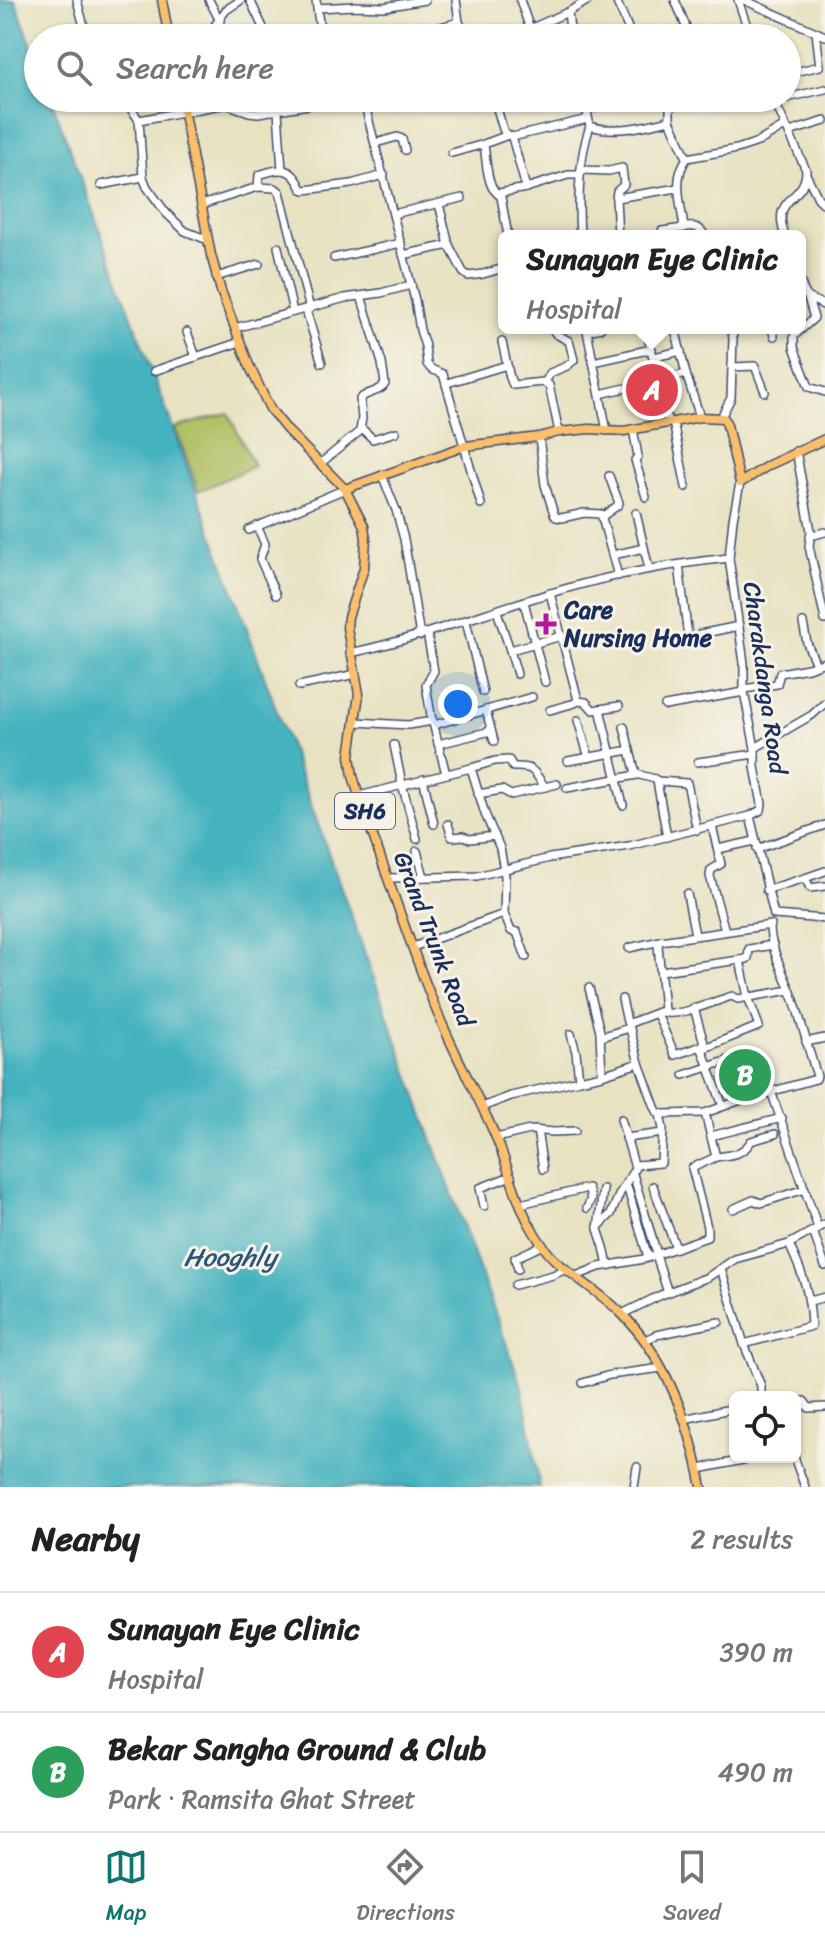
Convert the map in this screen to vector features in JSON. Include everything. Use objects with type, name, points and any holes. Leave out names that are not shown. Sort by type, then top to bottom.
[{"type":"main road","points":[[162,0],[166,24]]},
{"type":"main road","name":"Grand Trunk Road","points":[[184,112],[216,277],[240,342],[270,409],[345,489],[360,516],[366,539],[364,568],[347,628],[359,702],[350,760],[359,796],[431,998],[496,1138],[520,1204],[543,1245],[554,1259],[622,1314],[645,1340],[662,1368],[684,1419],[702,1487]]},
{"type":"main road","points":[[345,489],[465,446],[559,432],[633,429],[700,417],[721,417],[727,425],[740,483],[796,451],[825,439]]},
{"type":"street","points":[[77,0],[83,24]]},
{"type":"street","points":[[209,0],[220,21]]},
{"type":"street","points":[[217,24],[226,10],[241,0]]},
{"type":"street","points":[[250,0],[261,24]]},
{"type":"street","points":[[319,24],[316,4],[384,7],[425,0]]},
{"type":"street","points":[[451,24],[459,22],[456,0]]},
{"type":"street","points":[[520,0],[528,24]]},
{"type":"street","points":[[541,24],[589,0]]},
{"type":"street","points":[[616,0],[627,24]]},
{"type":"street","points":[[675,0],[684,24]]},
{"type":"street","points":[[738,0],[746,24]]},
{"type":"street","points":[[749,1],[799,24]]},
{"type":"street","points":[[568,12],[569,24]]},
{"type":"street","points":[[801,25],[825,36]]},
{"type":"street","points":[[801,71],[820,66],[816,32]]},
{"type":"street","points":[[801,95],[825,89]]},
{"type":"street","points":[[133,112],[139,120],[143,177],[153,198],[185,231],[208,240]]},
{"type":"street","points":[[139,120],[184,112]]},
{"type":"street","points":[[275,112],[282,170]]},
{"type":"street","points":[[367,112],[419,316],[427,364],[443,374],[447,383],[481,504]]},
{"type":"street","points":[[498,112],[503,129],[510,136],[526,188]]},
{"type":"street","points":[[580,230],[578,205],[589,122],[587,112]]},
{"type":"street","points":[[670,112],[670,120],[687,158]]},
{"type":"street","points":[[780,112],[804,162],[807,176],[818,198],[825,203]]},
{"type":"street","points":[[452,153],[510,136],[589,122],[601,130],[626,129],[670,120]]},
{"type":"street","points":[[684,228],[678,188],[681,167],[687,158],[737,149],[787,129],[825,121]]},
{"type":"street","points":[[376,143],[397,137],[402,139],[405,150]]},
{"type":"street","points":[[484,144],[491,186],[499,193],[507,230]]},
{"type":"street","points":[[499,193],[568,175],[622,168],[624,185],[617,191],[616,198],[618,230]]},
{"type":"street","points":[[258,187],[259,175],[282,170],[296,177],[305,190],[351,184],[384,175]]},
{"type":"street","points":[[784,230],[782,209],[801,190],[807,176]]},
{"type":"street","points":[[101,185],[143,177]]},
{"type":"street","points":[[201,205],[258,187],[275,188],[280,192],[322,363]]},
{"type":"street","points":[[616,198],[678,188]]},
{"type":"street","points":[[393,214],[462,198]]},
{"type":"street","points":[[439,204],[449,245],[463,272],[468,276],[498,270]]},
{"type":"street","points":[[669,230],[696,227],[701,230]]},
{"type":"street","points":[[334,258],[401,243]]},
{"type":"street","points":[[403,255],[449,245]]},
{"type":"street","points":[[278,247],[293,312]]},
{"type":"street","points":[[216,277],[259,264]]},
{"type":"street","points":[[235,328],[345,298],[411,285]]},
{"type":"street","points":[[321,463],[361,428],[360,399],[385,384],[382,363],[361,296]]},
{"type":"street","points":[[808,298],[825,306]]},
{"type":"street","points":[[806,325],[814,318],[808,298]]},
{"type":"street","points":[[187,332],[196,357]]},
{"type":"street","points":[[545,383],[550,373],[574,360],[569,341],[556,334]]},
{"type":"street","points":[[587,334],[607,431]]},
{"type":"street","points":[[648,334],[686,487]]},
{"type":"street","points":[[677,334],[700,417]]},
{"type":"street","points":[[721,417],[731,398],[732,334]]},
{"type":"street","points":[[796,334],[794,347],[809,387],[825,392]]},
{"type":"street","points":[[154,371],[240,342]]},
{"type":"street","points":[[502,342],[513,385],[545,383],[550,388],[559,432]]},
{"type":"street","points":[[593,362],[681,351]]},
{"type":"street","points":[[447,383],[507,365]]},
{"type":"street","points":[[732,367],[755,366],[765,392]]},
{"type":"street","points":[[600,394],[686,374]]},
{"type":"street","points":[[361,428],[373,439],[396,432]]},
{"type":"street","points":[[633,429],[638,456],[635,460],[646,497]]},
{"type":"street","points":[[539,437],[545,485],[554,514],[559,518],[599,512],[603,516],[618,576]]},
{"type":"street","points":[[796,451],[811,531],[809,546],[825,620]]},
{"type":"street","points":[[382,475],[404,539],[434,671],[426,685],[446,774]]},
{"type":"street","points":[[603,516],[619,503],[609,476]]},
{"type":"street","name":"Charakdanga Road","points":[[740,483],[729,558],[744,663],[744,690],[762,804],[761,810],[750,816],[774,915]]},
{"type":"street","points":[[249,530],[345,489]]},
{"type":"street","points":[[636,513],[649,569]]},
{"type":"street","points":[[257,526],[265,544],[260,559],[276,595]]},
{"type":"street","points":[[810,536],[825,532]]},
{"type":"street","points":[[613,555],[644,548]]},
{"type":"street","points":[[350,653],[424,635],[550,593],[649,569],[729,558]]},
{"type":"street","points":[[679,565],[688,637]]},
{"type":"street","points":[[550,593],[578,701]]},
{"type":"street","points":[[524,602],[545,682]]},
{"type":"street","points":[[497,611],[517,674]]},
{"type":"street","points":[[466,621],[483,692]]},
{"type":"street","points":[[665,706],[777,684],[779,673],[821,664],[807,643],[803,623]]},
{"type":"street","points":[[700,634],[739,626]]},
{"type":"street","points":[[510,650],[562,636]]},
{"type":"street","points":[[299,686],[356,674]]},
{"type":"street","points":[[356,722],[433,723],[532,697]]},
{"type":"street","points":[[550,710],[578,701],[586,702],[593,710],[619,706]]},
{"type":"street","points":[[698,762],[755,751],[812,715],[825,703]]},
{"type":"street","points":[[600,709],[623,805]]},
{"type":"street","points":[[486,710],[494,741]]},
{"type":"street","points":[[578,720],[589,758]]},
{"type":"street","points":[[438,744],[491,731]]},
{"type":"street","points":[[607,739],[625,731],[637,775]]},
{"type":"street","points":[[394,745],[417,839]]},
{"type":"street","points":[[568,761],[630,750]]},
{"type":"street","points":[[359,796],[508,759],[513,767],[530,767],[545,787]]},
{"type":"street","points":[[471,768],[500,848],[504,868],[504,914],[511,931],[517,932],[526,957]]},
{"type":"street","points":[[567,788],[637,775],[657,781],[687,783],[697,830]]},
{"type":"street","points":[[423,779],[434,824]]},
{"type":"street","points":[[657,781],[667,837]]},
{"type":"street","points":[[478,794],[502,790],[511,795],[557,784]]},
{"type":"street","points":[[389,878],[469,877],[550,858],[629,846],[750,816]]},
{"type":"street","points":[[448,824],[452,837],[470,839],[495,836]]},
{"type":"street","points":[[718,849],[756,845],[825,825]]},
{"type":"street","points":[[712,826],[721,864],[709,873],[725,931]]},
{"type":"street","points":[[417,851],[424,877]]},
{"type":"street","points":[[766,890],[825,871]]},
{"type":"street","points":[[805,878],[811,889],[825,886]]},
{"type":"street","points":[[687,894],[695,935]]},
{"type":"street","points":[[413,947],[504,914]]},
{"type":"street","points":[[660,1114],[705,1113],[771,1091],[820,1080],[773,945],[770,926],[774,915],[825,919]]},
{"type":"street","points":[[629,948],[695,935],[770,926]]},
{"type":"street","points":[[599,1032],[604,1036],[659,1013],[664,1008],[660,941]]},
{"type":"street","points":[[661,971],[740,960],[748,958],[749,949],[773,945]]},
{"type":"street","points":[[659,1013],[675,1055],[759,1027],[740,960]]},
{"type":"street","points":[[589,988],[599,1032],[602,1075]]},
{"type":"street","points":[[659,1013],[670,1014],[731,996],[737,999],[790,990]]},
{"type":"street","points":[[622,999],[639,1063],[660,1114],[663,1133],[661,1163],[635,1165]]},
{"type":"street","points":[[694,1008],[703,1047],[723,1106]]},
{"type":"street","points":[[571,1034],[579,1080]]},
{"type":"street","points":[[806,1042],[825,1038]]},
{"type":"street","points":[[684,1075],[732,1059]]},
{"type":"street","points":[[482,1107],[511,1096],[639,1063]]},
{"type":"street","points":[[771,1091],[818,1228],[825,1266]]},
{"type":"street","points":[[705,1113],[716,1157]]},
{"type":"street","points":[[711,1136],[782,1118]]},
{"type":"street","points":[[598,1227],[611,1214],[635,1165],[621,1119]]},
{"type":"street","points":[[537,1130],[543,1169]]},
{"type":"street","points":[[496,1138],[537,1130],[575,1131]]},
{"type":"street","points":[[626,1138],[663,1133]]},
{"type":"street","points":[[576,1276],[593,1268],[654,1255],[702,1240],[708,1235],[707,1227],[692,1167],[716,1157],[736,1155],[751,1141],[775,1134]]},
{"type":"street","points":[[633,1174],[654,1255]]},
{"type":"street","points":[[484,1206],[480,1188],[511,1176]]},
{"type":"street","points":[[626,1183],[668,1293]]},
{"type":"street","points":[[653,1186],[676,1248]]},
{"type":"street","points":[[520,1204],[589,1188],[591,1199],[587,1208]]},
{"type":"street","points":[[603,1189],[598,1227],[608,1266]]},
{"type":"street","points":[[733,1209],[753,1200],[761,1203],[805,1189]]},
{"type":"street","points":[[622,1314],[708,1277],[735,1259],[789,1244],[818,1228]]},
{"type":"street","points":[[744,1344],[811,1326],[810,1301],[789,1244]]},
{"type":"street","points":[[518,1269],[515,1258],[543,1245]]},
{"type":"street","points":[[515,1285],[566,1269]]},
{"type":"street","points":[[721,1269],[761,1391]]},
{"type":"street","points":[[810,1301],[825,1297]]},
{"type":"street","points":[[645,1340],[719,1322]]},
{"type":"street","points":[[583,1383],[610,1375],[662,1368]]},
{"type":"street","points":[[801,1402],[804,1401],[809,1408],[825,1407]]},
{"type":"street","points":[[684,1419],[729,1409]]},
{"type":"street","points":[[699,1469],[729,1463]]},
{"type":"street","points":[[796,1463],[805,1487]]},
{"type":"street","points":[[634,1487],[637,1467]]},
{"type":"green space","points":[[228,413],[254,466],[199,491],[175,428]]},
{"type":"water","name":"Hooghly","points":[[0,0],[15,0],[24,24],[24,112],[56,112],[522,1387],[540,1487],[0,1487]]},
{"type":"place","name":"Sunayan Eye Clinic","points":[[652,390]]},
{"type":"place","name":"Care Nursing Home","points":[[546,624]]},
{"type":"place","name":"Bekar Sangha Ground & Club","points":[[745,1075]]}]
